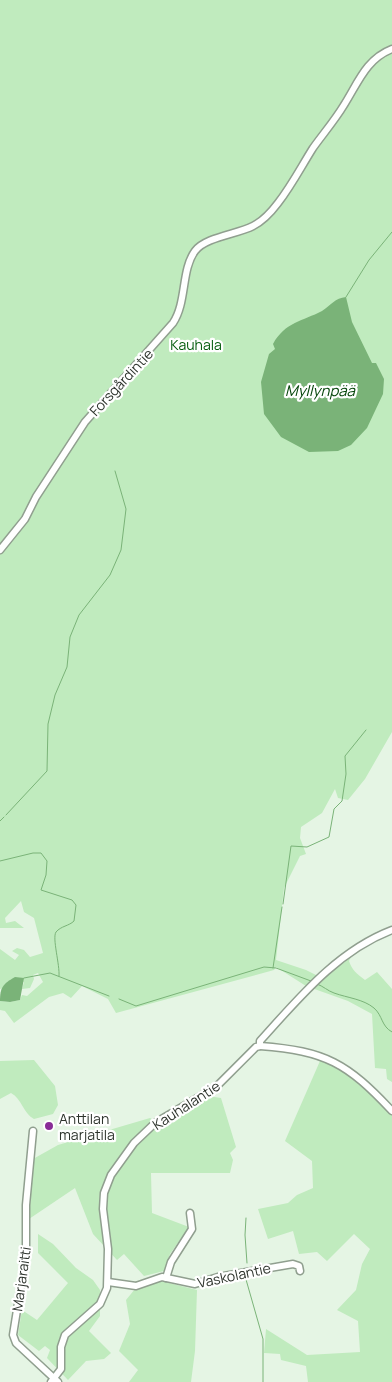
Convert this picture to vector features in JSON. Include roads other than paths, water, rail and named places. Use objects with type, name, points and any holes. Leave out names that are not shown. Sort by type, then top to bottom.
[{"type":"street","name":"Forsgårdintie","points":[[0,550],[25,519],[36,497],[85,422],[173,323],[180,309],[190,259],[196,249],[205,243],[253,226],[276,205],[296,178],[364,71],[375,58],[392,49]]},
{"type":"street","name":"Kauhalantie","points":[[54,1381],[61,1369],[61,1347],[64,1335],[100,1304],[108,1282],[108,1249],[102,1209],[104,1193],[111,1175],[134,1144],[155,1123],[216,1087],[256,1047],[260,1046],[260,1041],[304,991],[349,952],[392,930]]},
{"type":"street","points":[[260,1046],[315,1054],[338,1063],[368,1086],[392,1111]]},
{"type":"street","name":"Marjaraitti","points":[[33,1131],[26,1205],[26,1254],[13,1335],[16,1343],[54,1381]]},
{"type":"street","points":[[166,1278],[171,1262],[192,1229],[190,1213]]},
{"type":"street","name":"Vaskolantie","points":[[108,1282],[136,1286],[152,1279],[166,1278],[195,1284],[218,1277],[293,1264],[299,1266],[300,1271]]},
{"type":"water","name":"Myllynpää","points":[[346,297],[352,322],[372,363],[376,363],[384,379],[383,394],[367,428],[351,445],[338,451],[309,452],[281,437],[264,414],[261,382],[269,354],[275,349],[273,344],[283,331],[295,323],[322,311],[336,300]]},
{"type":"water","points":[[15,977],[24,978],[20,1000],[0,1001],[3,986]]},
{"type":"waterway","points":[[346,297],[369,260],[392,232]]},
{"type":"waterway","points":[[6,815],[47,771],[48,724],[55,695],[67,667],[70,637],[79,615],[110,575],[121,550],[126,509],[115,471]]},
{"type":"waterway","points":[[283,904],[291,846],[307,847],[329,837],[334,809],[342,801],[346,774],[345,756],[366,730]]},
{"type":"waterway","points":[[0,821],[4,817]]},
{"type":"waterway","points":[[0,861],[33,853],[41,853],[47,861],[46,875],[41,890],[72,900],[76,905],[74,921],[58,930],[55,935],[59,976]]},
{"type":"waterway","points":[[273,968],[282,907]]},
{"type":"waterway","points":[[119,999],[136,1006],[264,967],[276,968],[311,981]]},
{"type":"waterway","points":[[24,978],[50,973],[109,996]]},
{"type":"waterway","points":[[317,984],[334,993],[370,1005],[377,1011],[388,1030],[392,1032]]},
{"type":"waterway","points":[[246,1218],[247,1263]]},
{"type":"waterway","points":[[245,1276],[263,1339],[263,1382]]},
{"type":"place","name":"Anttilan marjatila","points":[[49,1126]]},
{"type":"park label","name":"Kauhala","points":[[196,344]]}]
